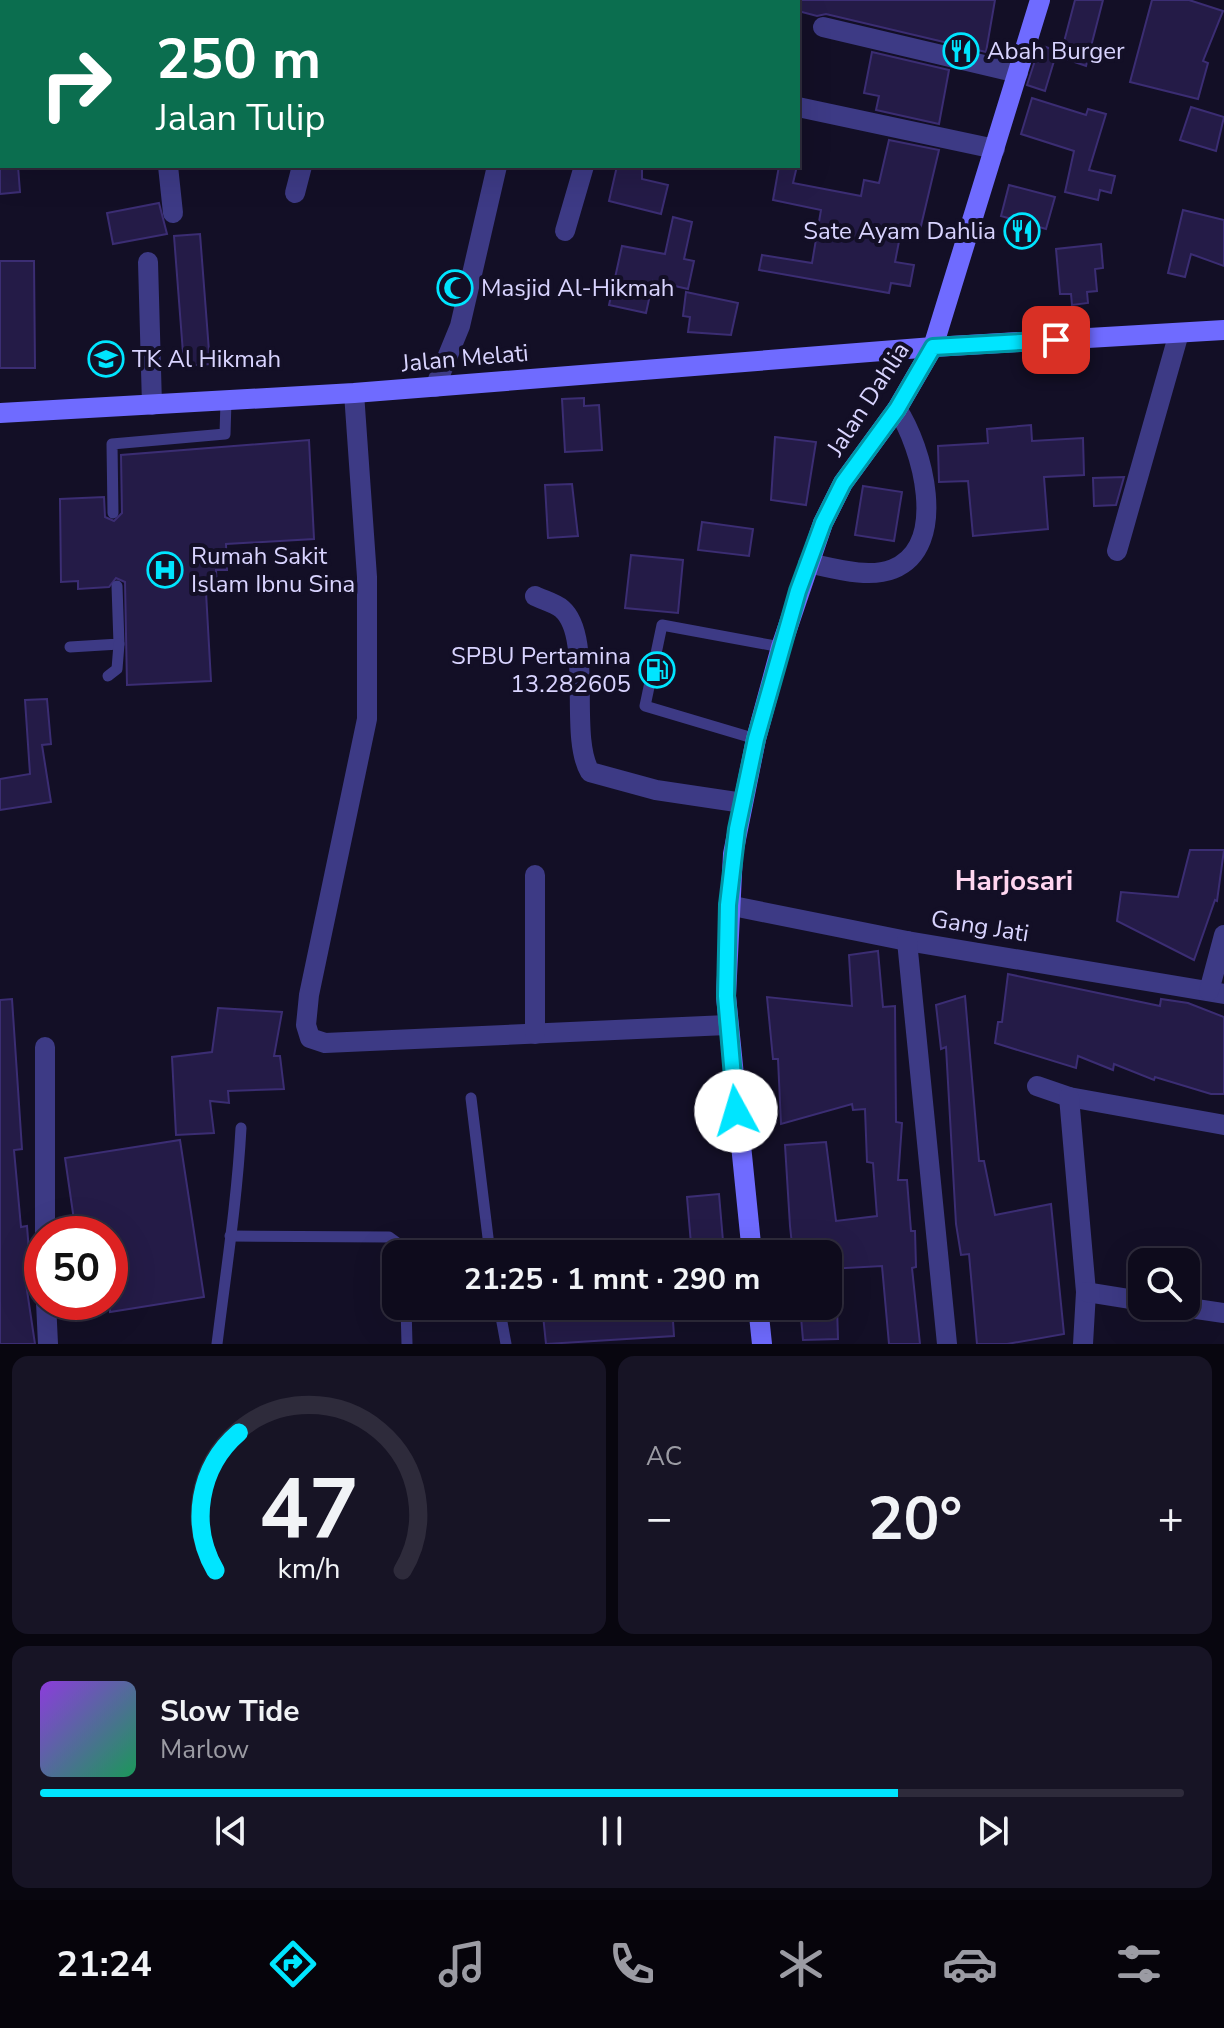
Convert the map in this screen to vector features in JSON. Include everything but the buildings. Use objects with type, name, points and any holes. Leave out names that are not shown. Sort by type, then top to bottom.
[{"type":"main road","name":"Jalan Dahlia","points":[[750,1240],[727,1025],[728,905],[756,739],[808,563],[843,483],[897,409],[933,347],[1040,0]]},
{"type":"main road","name":"Jalan Melati","points":[[0,413],[354,393],[933,347],[1224,330]]},
{"type":"main road","points":[[759,1320],[762,1344]]},
{"type":"street","points":[[823,27],[1018,73]]},
{"type":"street","points":[[800,107],[995,149]]},
{"type":"street","points":[[168,168],[173,213]]},
{"type":"street","points":[[295,193],[301,168]]},
{"type":"street","points":[[435,387],[460,326],[497,168]]},
{"type":"street","points":[[565,231],[583,168]]},
{"type":"street","points":[[148,262],[152,405]]},
{"type":"street","points":[[1117,551],[1179,333]]},
{"type":"street","points":[[354,393],[367,577],[367,719],[309,995],[306,1025],[310,1038],[325,1043],[727,1025]]},
{"type":"street","points":[[808,563],[857,572],[893,569],[920,544],[925,526],[921,468],[912,432],[897,409]]},
{"type":"street","points":[[535,596],[564,610],[572,626],[583,744],[590,772],[656,790],[743,803]]},
{"type":"street","points":[[535,875],[535,1034]]},
{"type":"street","name":"Gang Jati","points":[[728,905],[907,941],[1217,992]]},
{"type":"street","points":[[1217,992],[1224,935]]},
{"type":"street","points":[[907,941],[947,1344]]},
{"type":"street","points":[[45,1047],[45,1216]]},
{"type":"street","points":[[1037,1086],[1069,1097],[1224,1125]]},
{"type":"street","points":[[1069,1097],[1086,1292],[1083,1344]]},
{"type":"street","points":[[1086,1292],[1128,1299]]},
{"type":"street","points":[[1200,1310],[1224,1313]]},
{"type":"street","points":[[47,1320],[48,1344]]},
{"type":"lane","points":[[113,513],[112,444],[225,434],[226,401]]},
{"type":"lane","points":[[108,676],[117,669],[117,586]]},
{"type":"lane","points":[[756,739],[645,706],[662,625],[781,647]]},
{"type":"lane","points":[[70,647],[119,644]]},
{"type":"lane","points":[[471,1098],[488,1240]]},
{"type":"lane","points":[[217,1344],[230,1236],[237,1209],[241,1128]]},
{"type":"lane","points":[[230,1236],[389,1237],[396,1240]]},
{"type":"lane","points":[[406,1320],[407,1344]]},
{"type":"lane","points":[[502,1320],[506,1344]]},
{"type":"place","name":"Abah Burger","points":[[961,51]]},
{"type":"place","name":"Sate Ayam Dahlia","points":[[1022,231]]},
{"type":"place","name":"Masjid Al-Hikmah","points":[[455,288]]},
{"type":"place","name":"TK Al Hikmah","points":[[106,359]]},
{"type":"place","name":"Rumah Sakit Islam Ibnu Sina","points":[[165,570]]},
{"type":"place","name":"SPBU Pertamina 13.282605","points":[[657,670]]},
{"type":"district","name":"Harjosari","points":[[1014,881]]},
{"type":"route","points":[[736,1111],[726,996],[728,905],[733,854],[756,739],[781,647],[823,523],[843,483],[897,409],[933,347],[1056,340]]}]
